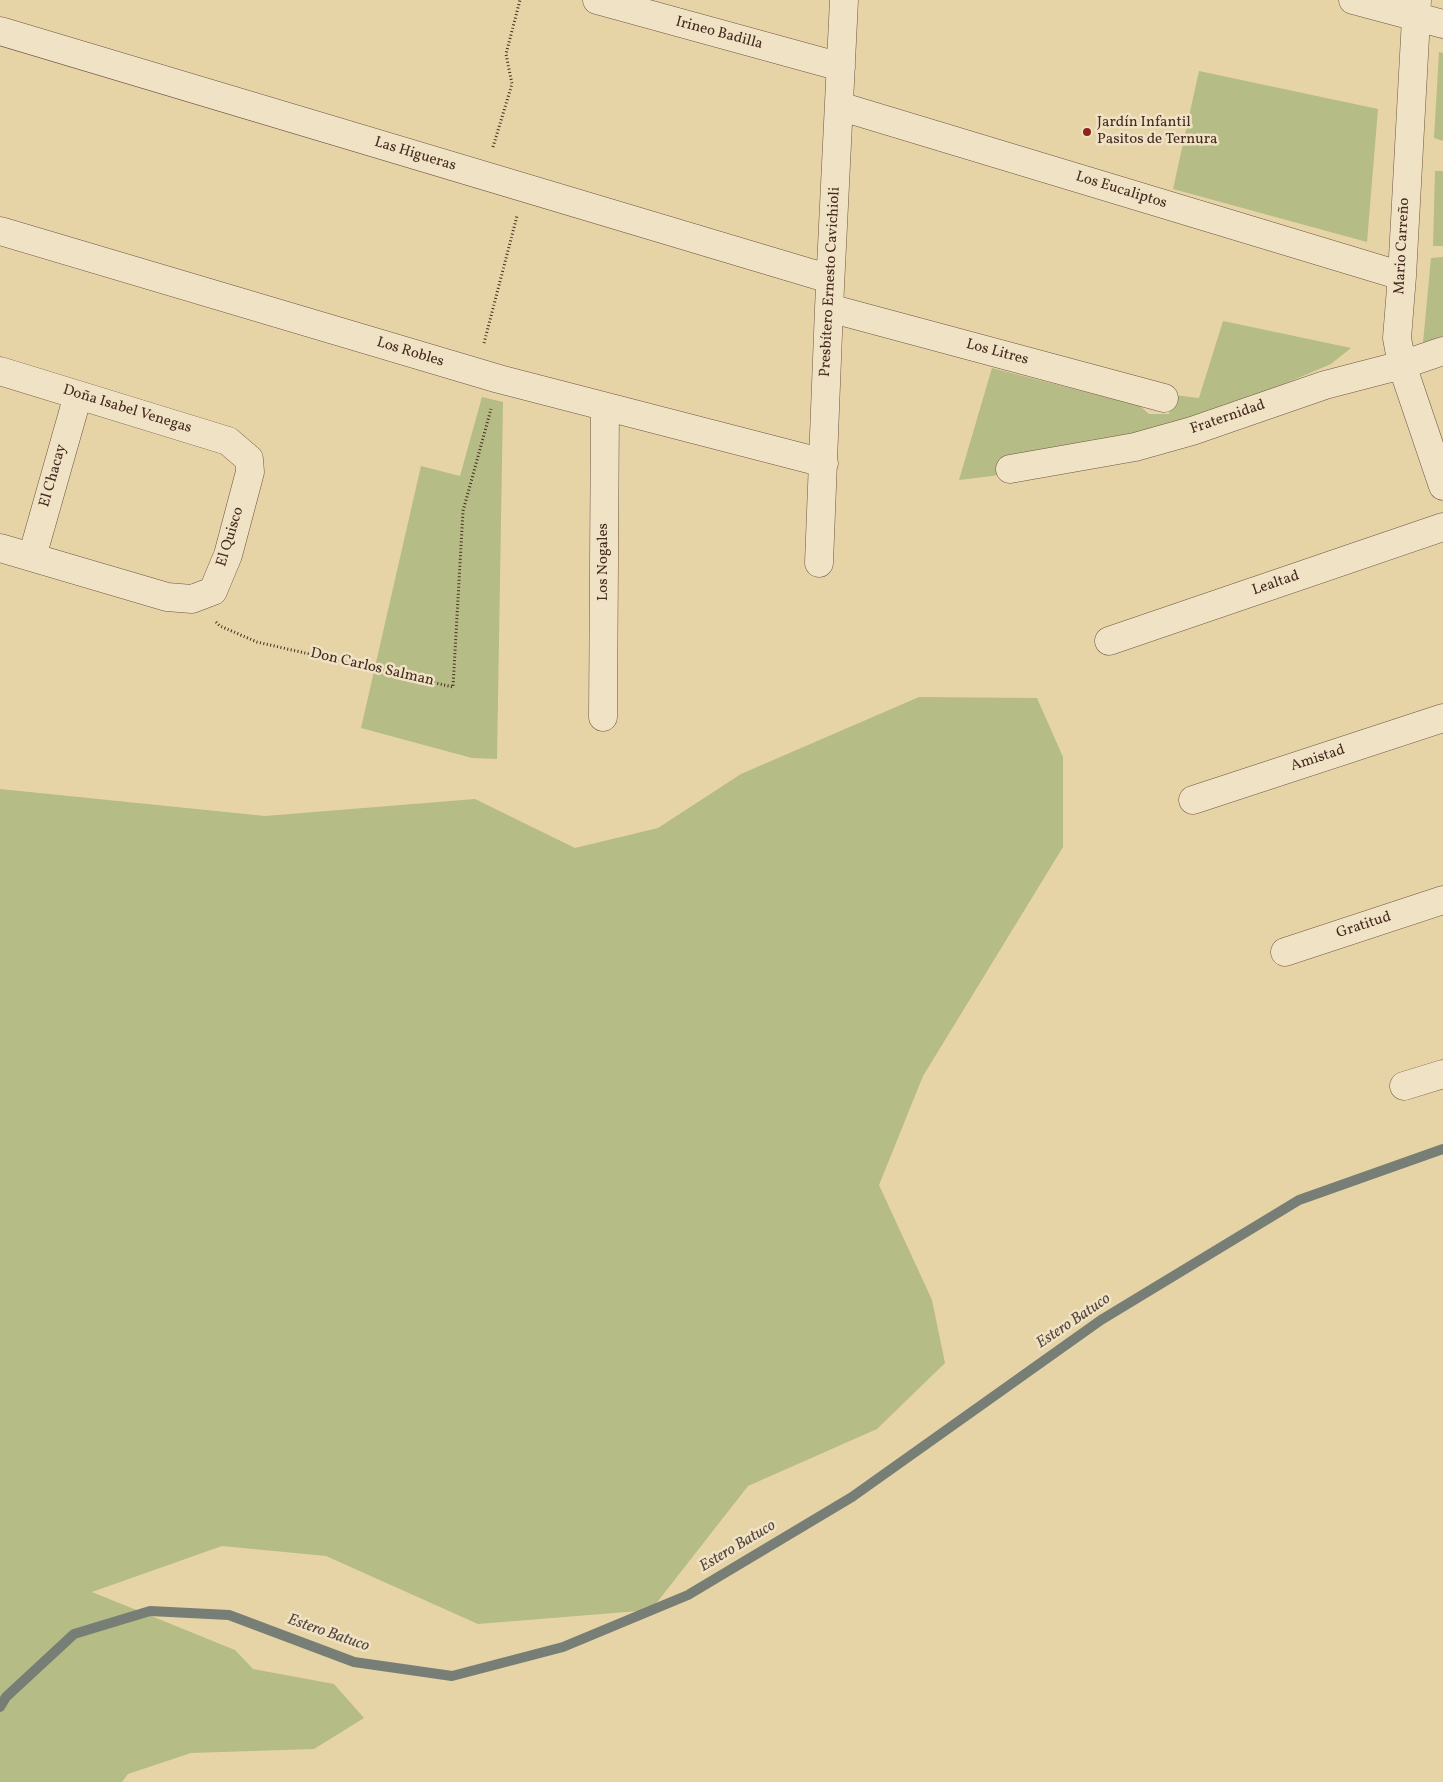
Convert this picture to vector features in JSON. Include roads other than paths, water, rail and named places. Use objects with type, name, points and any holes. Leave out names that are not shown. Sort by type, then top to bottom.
[{"type":"street","name":"Irineo Badilla","points":[[597,0],[841,68]]},
{"type":"street","name":"Presbítero Ernesto Cavichioli","points":[[819,563],[830,279],[844,0]]},
{"type":"street","points":[[1354,0],[1416,8],[1443,24]]},
{"type":"street","name":"Mario Carreño","points":[[1416,8],[1397,338],[1402,365],[1443,486]]},
{"type":"street","name":"Las Higueras","points":[[0,31],[830,279]]},
{"type":"street","name":"Los Eucaliptos","points":[[839,106],[1402,276]]},
{"type":"street","name":"Los Robles","points":[[0,231],[488,376],[605,408],[824,463]]},
{"type":"street","name":"Los Litres","points":[[829,308],[1164,398]]},
{"type":"street","name":"Fraternidad","points":[[1010,469],[1135,447],[1192,431],[1325,385],[1402,365],[1443,351]]},
{"type":"street","name":"Doña Isabel Venegas","points":[[0,371],[228,441],[249,459]]},
{"type":"street","name":"El Chacay","points":[[32,557],[78,395]]},
{"type":"street","name":"Los Nogales","points":[[603,717],[605,408]]},
{"type":"street","name":"El Quisco","points":[[32,557],[167,597],[192,599],[213,591],[228,555],[250,472],[249,459]]},
{"type":"street","name":"Lealtad","points":[[1109,641],[1443,527]]},
{"type":"street","points":[[0,548],[32,557]]},
{"type":"street","name":"Amistad","points":[[1193,800],[1443,718]]},
{"type":"street","name":"Gratitud","points":[[1285,952],[1443,900]]},
{"type":"street","points":[[1404,1086],[1443,1074]]},
{"type":"waterway","name":"Estero Batuco","points":[[0,1707],[6,1697],[74,1634],[150,1611],[229,1615],[354,1662],[452,1676],[563,1647],[688,1595],[852,1497],[1101,1320],[1299,1200],[1443,1149]]},
{"type":"place","name":"Jardín Infantil Pasitos de Ternura","points":[[1087,132]]}]
